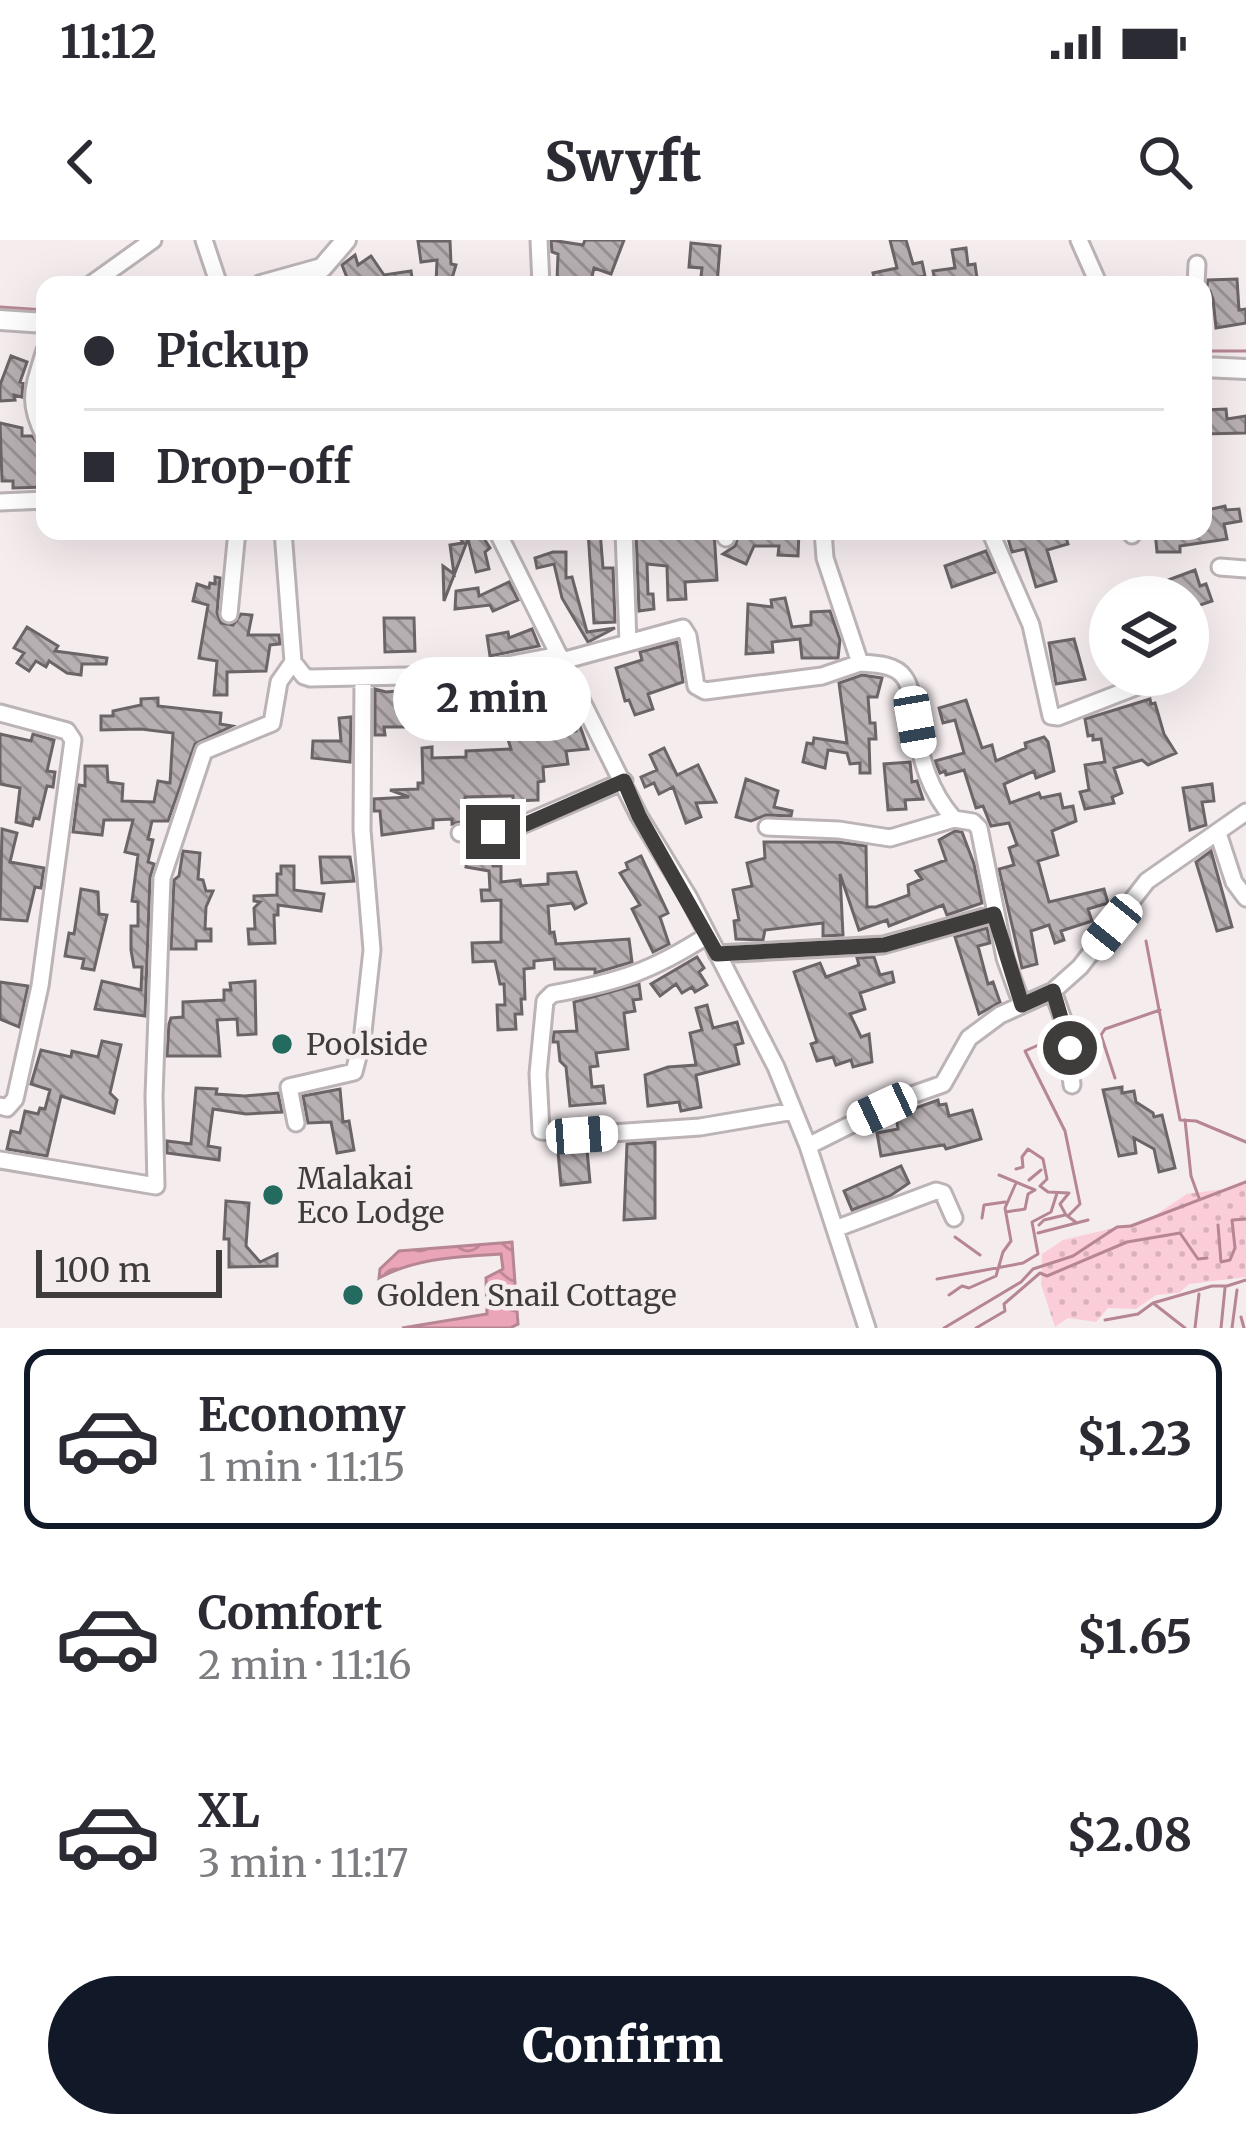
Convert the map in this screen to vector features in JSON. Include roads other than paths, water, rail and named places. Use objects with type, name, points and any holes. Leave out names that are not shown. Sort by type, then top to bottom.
[{"type":"main road","points":[[293,276],[322,268],[346,240]]},
{"type":"main road","points":[[0,320],[36,322]]},
{"type":"main road","points":[[1212,367],[1246,369]]},
{"type":"street","points":[[103,276],[153,240]]},
{"type":"street","points":[[204,240],[216,276]]},
{"type":"street","points":[[539,240],[541,276]]},
{"type":"street","points":[[1079,240],[1095,276]]},
{"type":"street","points":[[1196,276],[1197,264]]},
{"type":"street","points":[[36,385],[32,400],[36,419]]},
{"type":"street","points":[[0,502],[36,500]]},
{"type":"street","points":[[230,614],[236,540]]},
{"type":"street","points":[[284,540],[293,662],[304,676],[455,675],[561,658],[686,629],[696,686],[705,691],[822,676],[860,663],[892,668],[903,675],[929,782],[954,819]]},
{"type":"street","points":[[502,540],[639,816],[776,1067],[808,1146],[867,1328]]},
{"type":"street","points":[[624,540],[628,643]]},
{"type":"street","points":[[824,540],[824,558],[860,663]]},
{"type":"street","points":[[994,540],[1031,625],[1051,716],[1112,696]]},
{"type":"street","points":[[1220,567],[1246,569]]},
{"type":"street","points":[[0,1160],[156,1186],[160,916],[167,856],[204,751],[272,723],[279,682],[293,662]]},
{"type":"street","points":[[296,1123],[289,1088],[354,1072],[362,1041],[371,950],[362,830],[363,679]]},
{"type":"street","points":[[0,712],[68,731],[73,740],[31,1030],[15,1099],[7,1108],[0,1106]]},
{"type":"street","points":[[460,833],[512,829],[624,781]]},
{"type":"street","points":[[808,1146],[906,1097],[943,1084],[969,1037],[1053,991],[1080,967],[1147,881],[1246,812]]},
{"type":"street","points":[[767,827],[890,838],[954,819],[973,822],[979,828],[994,914],[1022,1005]]},
{"type":"street","points":[[1218,833],[1234,882],[1246,898]]},
{"type":"street","points":[[717,954],[884,945],[994,914]]},
{"type":"street","points":[[708,935],[622,981],[552,994],[545,1001],[538,1074],[541,1131],[582,1135],[700,1127],[794,1111]]},
{"type":"street","points":[[1053,991],[1066,1031],[1072,1085]]},
{"type":"street","points":[[835,1229],[936,1192],[943,1192],[954,1218]]},
{"type":"water","points":[[512,1242],[518,1324],[510,1328],[402,1328],[487,1314],[486,1278],[503,1269],[501,1254],[470,1256],[424,1262],[379,1278],[380,1269],[399,1251]]},
{"type":"waterway","points":[[0,307],[36,309]]},
{"type":"waterway","points":[[1212,351],[1246,351]]},
{"type":"waterway","points":[[1146,941],[1180,1120],[1196,1121],[1246,1142]]},
{"type":"waterway","points":[[1115,1078],[1101,1035],[1105,1029],[1160,1010]]},
{"type":"waterway","points":[[1050,1024],[1043,1043],[1025,1051],[1065,1131],[1080,1204],[1069,1215]]},
{"type":"waterway","points":[[1185,1120],[1191,1176],[1199,1198]]},
{"type":"waterway","points":[[1016,1169],[1023,1167],[1022,1157],[1028,1149],[1043,1159],[1047,1179],[1040,1186],[1048,1192],[1069,1193],[1060,1204],[1077,1223]]},
{"type":"waterway","points":[[1029,1180],[1041,1170]]},
{"type":"waterway","points":[[999,1175],[1035,1190],[1028,1194],[1025,1209],[1006,1212]]},
{"type":"waterway","points":[[944,1328],[1021,1282],[1033,1269],[1073,1256],[1117,1227],[1131,1226],[1246,1182]]},
{"type":"waterway","points":[[949,1295],[996,1276],[1011,1241],[1005,1208],[1016,1183]]},
{"type":"waterway","points":[[937,1279],[1023,1263],[1038,1254],[1032,1222],[1051,1212],[1057,1193]]},
{"type":"waterway","points":[[982,1218],[984,1205],[1005,1202]]},
{"type":"waterway","points":[[1039,1225],[1065,1215]]},
{"type":"waterway","points":[[1218,1225],[1221,1262],[1230,1260],[1235,1248],[1232,1220],[1246,1219]]},
{"type":"waterway","points":[[1038,1233],[1088,1220]]},
{"type":"waterway","points":[[1040,1273],[1047,1276],[1127,1242],[1180,1233],[1198,1259],[1207,1258]]},
{"type":"waterway","points":[[955,1237],[980,1255]]},
{"type":"waterway","points":[[976,1328],[1005,1311],[1004,1304],[1040,1273]]},
{"type":"waterway","points":[[1105,1320],[1246,1280]]},
{"type":"waterway","points":[[1221,1328],[1225,1288]]},
{"type":"waterway","points":[[1232,1328],[1237,1290]]},
{"type":"waterway","points":[[1195,1328],[1199,1294]]},
{"type":"waterway","points":[[1153,1303],[1185,1328]]},
{"type":"waterway","points":[[1241,1317],[1244,1328]]},
{"type":"place","name":"Poolside","points":[[282,1044]]},
{"type":"place","name":"Malakai Eco Lodge","points":[[273,1195]]},
{"type":"place","name":"Golden Snail Cottage","points":[[353,1295]]}]
